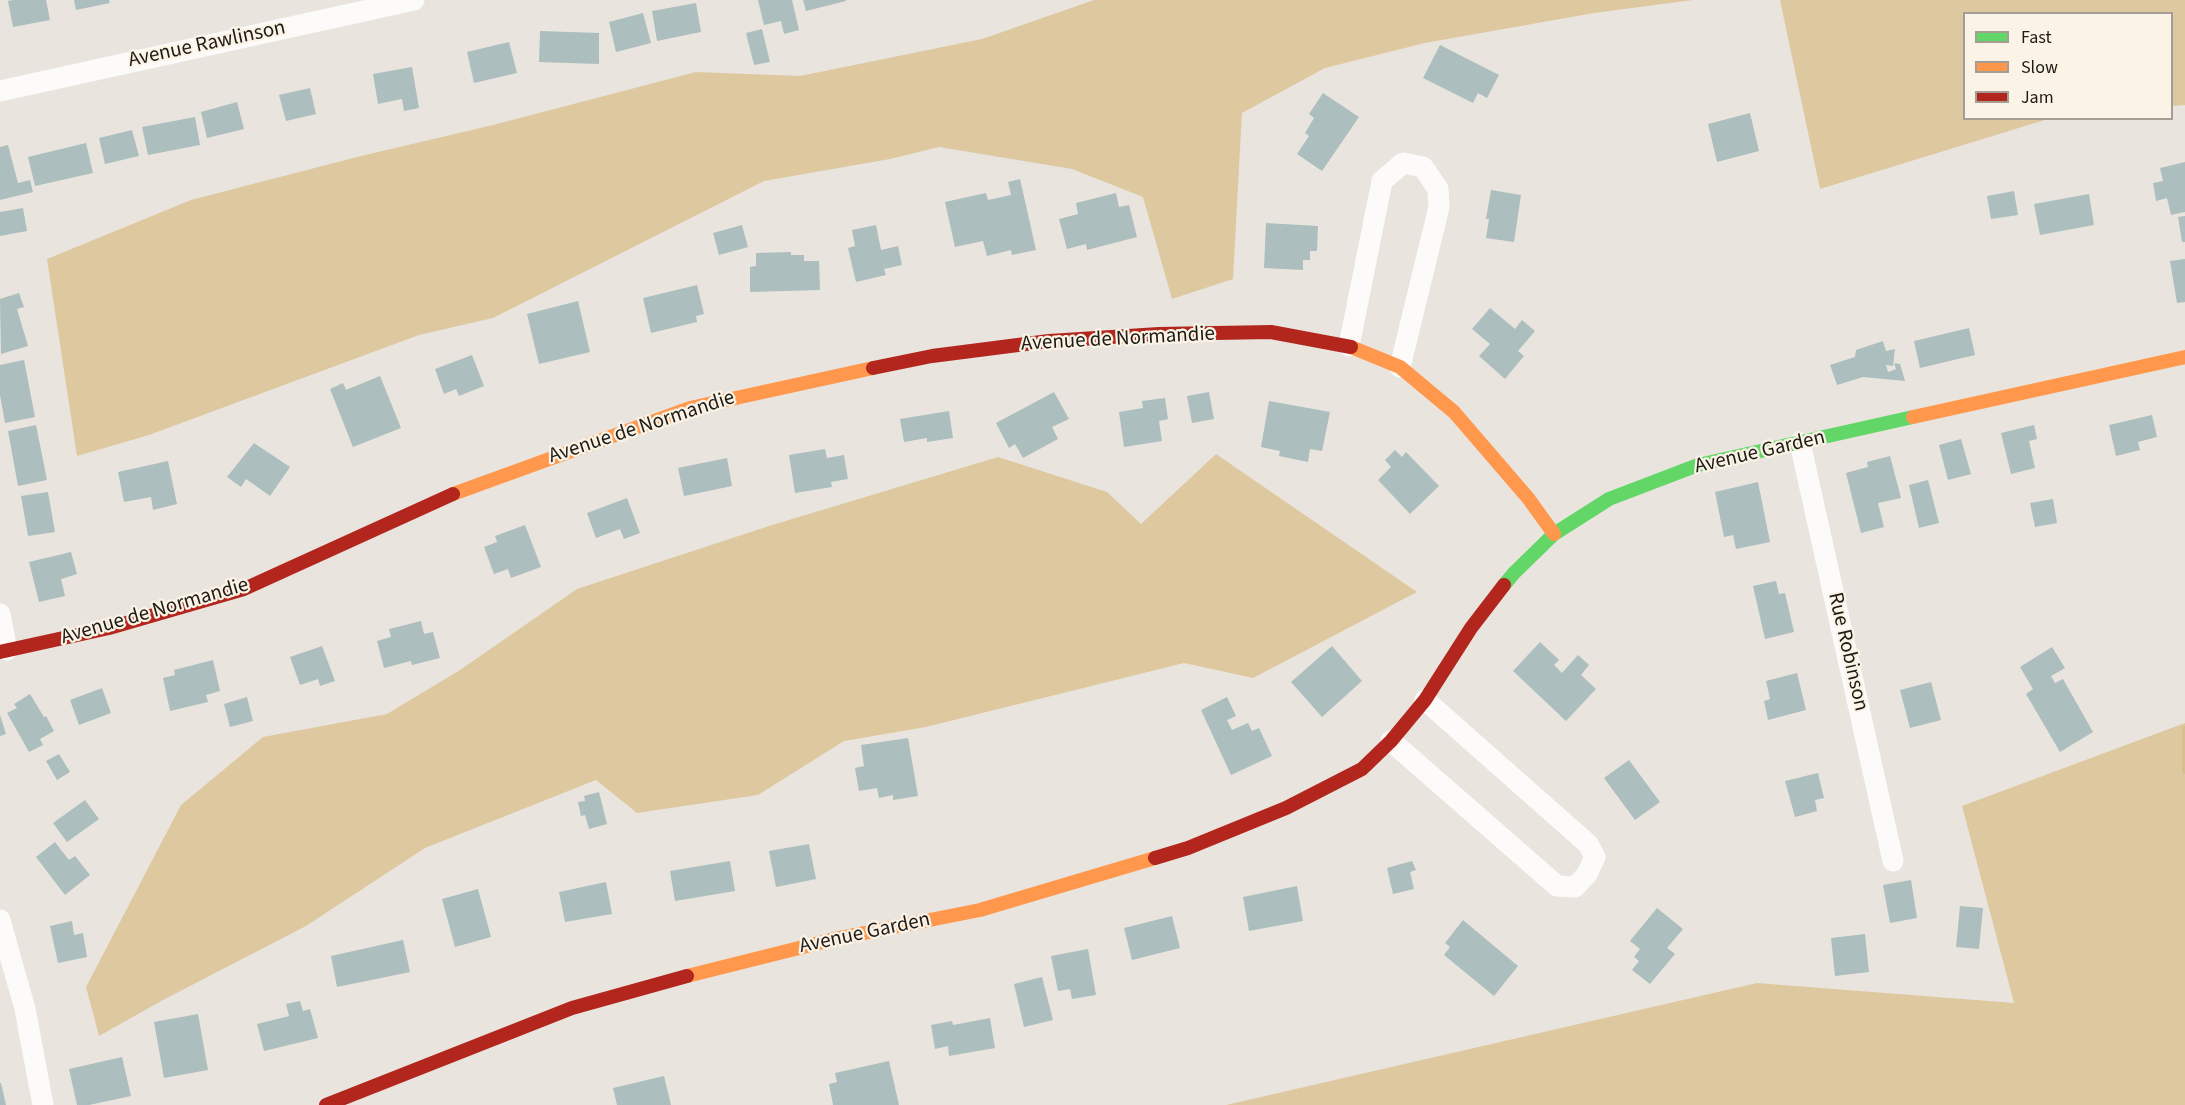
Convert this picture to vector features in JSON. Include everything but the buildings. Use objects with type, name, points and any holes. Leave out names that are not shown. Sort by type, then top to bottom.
[{"type":"street","name":"Avenue Rawlinson","points":[[0,91],[414,0]]},
{"type":"street","points":[[1349,346],[1382,181],[1403,163],[1423,167],[1438,189],[1438,207],[1400,367]]},
{"type":"street","name":"Avenue de Normandie","points":[[4,651],[109,628],[244,589],[470,486],[690,408],[932,356],[1060,341],[1159,334],[1270,332],[1349,346],[1400,367],[1454,412],[1528,498],[1554,534]]},
{"type":"street","name":"Avenue Garden","points":[[326,1105],[572,1008],[697,973],[839,938],[980,910],[1188,848],[1287,808],[1362,769],[1391,741],[1425,700],[1471,628],[1514,573],[1554,534],[1609,499],[1698,465],[2185,357]]},
{"type":"street","name":"Rue Robinson","points":[[1800,443],[1893,861]]},
{"type":"street","points":[[0,614],[4,651]]},
{"type":"street","points":[[1391,741],[1557,886],[1575,887],[1583,879],[1595,857],[1588,844],[1425,700]]},
{"type":"street","points":[[0,920],[25,1009],[43,1105]]},
{"type":"shaded area","points":[[1094,0],[1693,0],[1594,13],[1425,43],[1325,68],[1242,113],[1233,279],[1172,299],[1143,197],[1072,169],[939,147],[890,159],[764,181],[493,318],[419,335],[149,435],[77,456],[47,259],[191,200],[696,72],[800,76],[982,39]]},
{"type":"shaded area","points":[[1780,0],[2185,0],[2185,105],[2173,106],[2173,12],[1963,12],[1963,120],[2045,120],[1820,189]]},
{"type":"shaded area","points":[[1216,454],[1417,592],[1253,678],[1184,663],[926,727],[844,741],[758,795],[637,813],[596,780],[425,848],[306,926],[99,1036],[86,987],[181,805],[263,737],[387,714],[460,670],[577,589],[769,526],[998,457],[1107,492],[1141,524]]},
{"type":"shaded area","points":[[2185,723],[2185,1105],[1226,1105],[1757,983],[2014,1003],[1962,806]]},
{"type":"waterway","points":[[2185,729],[2185,771]]},
{"type":"traffic: fast","points":[[1504,585],[1554,534],[1609,499],[1698,465],[1913,417]]},
{"type":"traffic: slow","points":[[1351,347],[1400,367],[1454,412],[1528,498],[1554,534]]},
{"type":"traffic: slow","points":[[1913,417],[2185,357]]},
{"type":"traffic: slow","points":[[453,494],[690,408],[873,368]]},
{"type":"traffic: slow","points":[[687,976],[839,938],[980,910],[1155,858]]},
{"type":"traffic: jam","points":[[873,368],[932,356],[1049,341],[1159,334],[1271,332],[1351,347]]},
{"type":"traffic: jam","points":[[0,652],[109,628],[244,589],[453,494]]},
{"type":"traffic: jam","points":[[1155,858],[1188,848],[1286,808],[1362,769],[1391,741],[1425,700],[1471,628],[1504,585]]},
{"type":"traffic: jam","points":[[326,1105],[572,1008],[687,976]]}]
